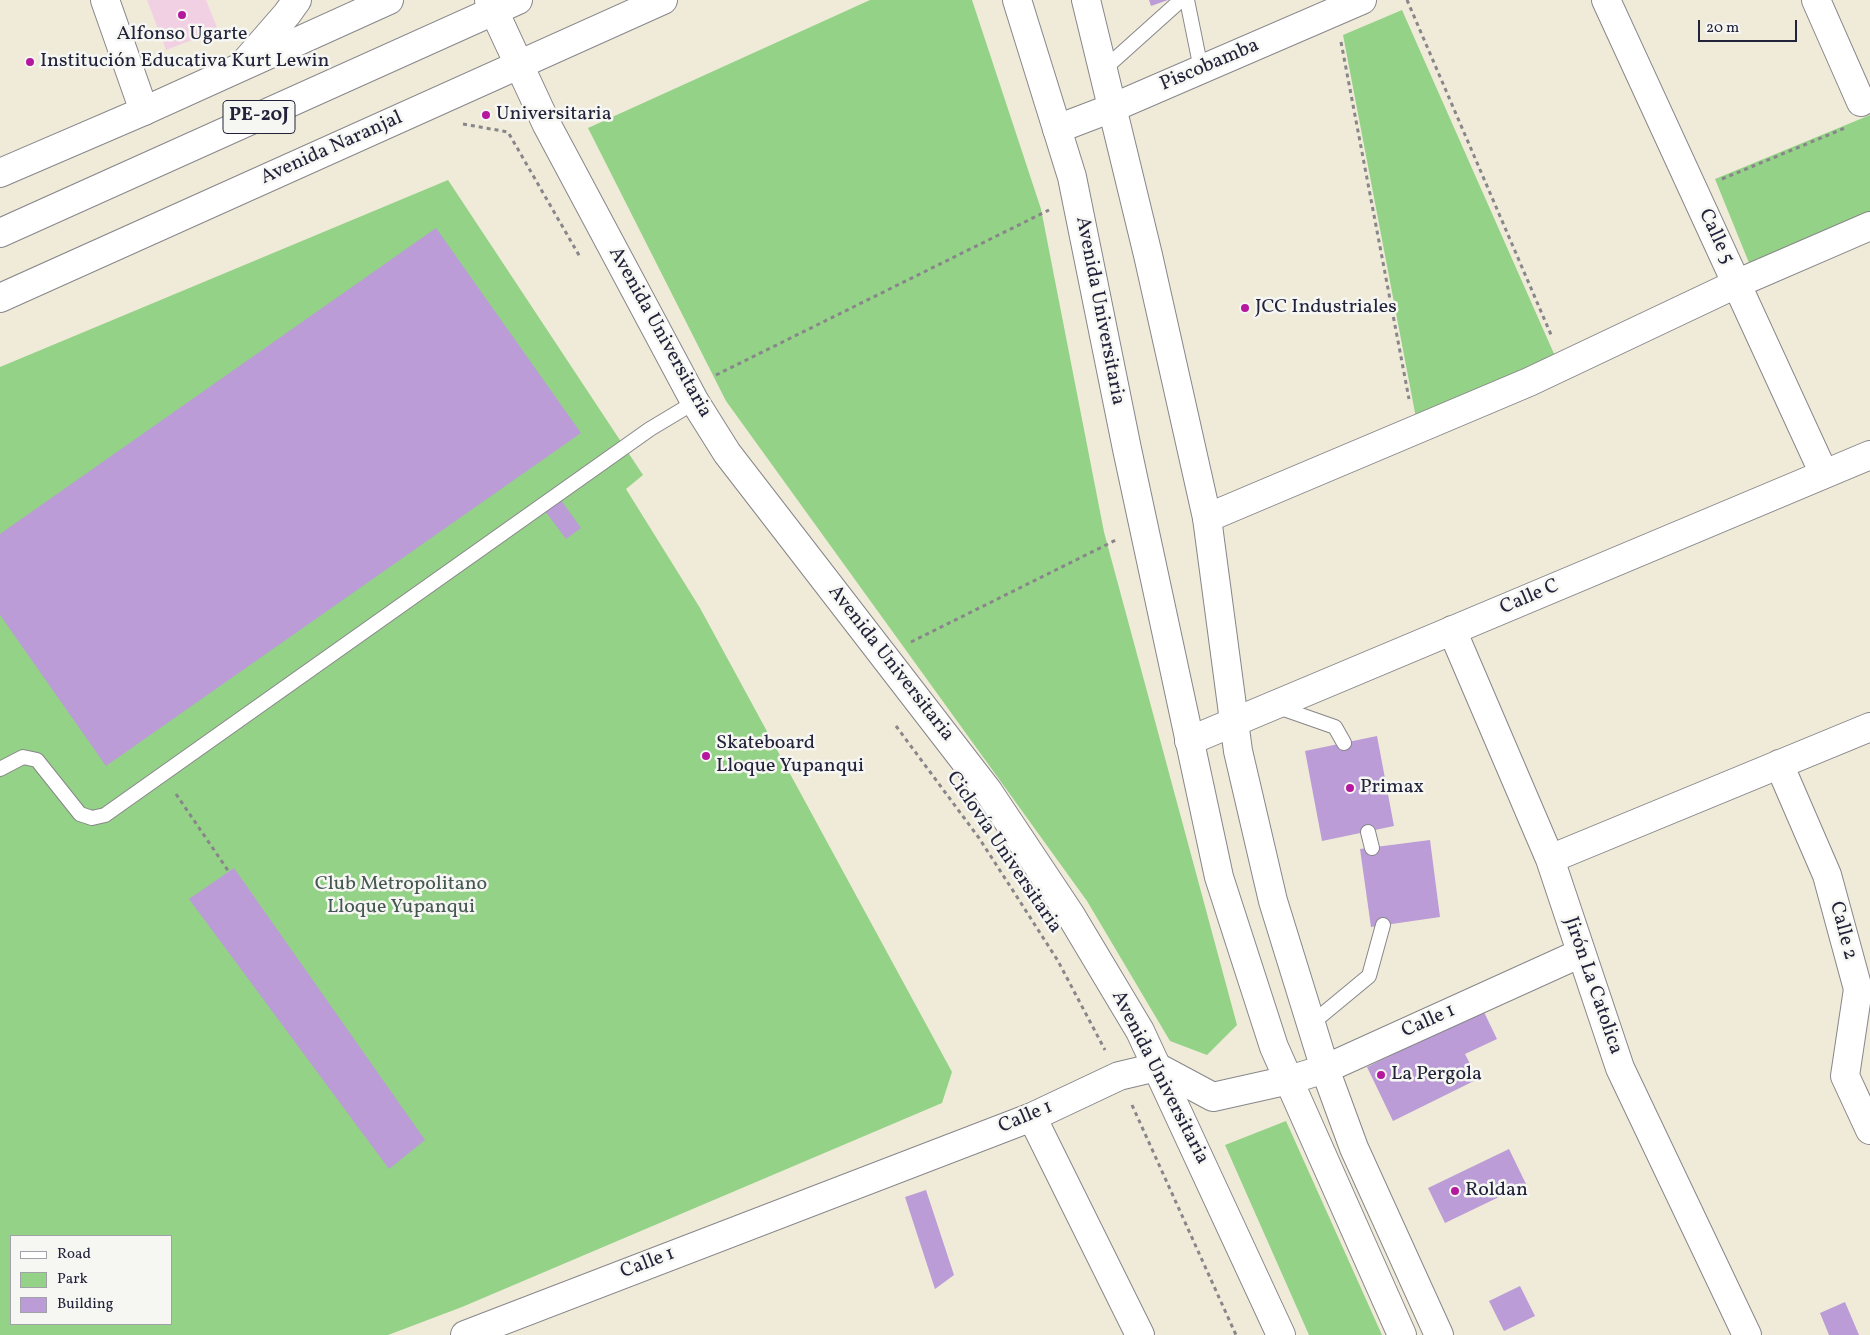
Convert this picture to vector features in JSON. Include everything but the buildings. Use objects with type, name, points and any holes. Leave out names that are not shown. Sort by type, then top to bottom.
[{"type":"main road","points":[[105,0],[144,111]]},
{"type":"main road","points":[[240,68],[288,14],[297,0]]},
{"type":"main road","points":[[0,174],[389,0]]},
{"type":"main road","name":"PE-20J","points":[[0,233],[491,6],[518,0]]},
{"type":"main road","name":"Avenida Naranjal","points":[[0,298],[664,0]]},
{"type":"main road","name":"Avenida Universitaria","points":[[1017,0],[1072,177],[1143,527],[1219,877],[1274,1047],[1402,1335]]},
{"type":"main road","points":[[1086,0],[1148,255],[1207,518],[1238,751],[1274,901],[1325,1069],[1354,1148],[1439,1335]]},
{"type":"main road","name":"Piscobamba","points":[[1057,129],[1112,108],[1362,0]]},
{"type":"main road","name":"Calle 5","points":[[1606,0],[1824,474]]},
{"type":"main road","points":[[1816,0],[1857,114]]},
{"type":"main road","name":"Avenida Universitaria","points":[[491,6],[547,125],[692,396],[728,453],[988,791],[1070,914],[1140,1031],[1281,1335]]},
{"type":"main road","points":[[1207,518],[1565,365],[1736,284],[1870,226]]},
{"type":"main road","name":"Calle C","points":[[1190,741],[1870,455]]},
{"type":"main road","name":"Jirón La Catolica","points":[[1452,630],[1550,859],[1620,1068],[1747,1335]]},
{"type":"main road","points":[[1550,859],[1870,727]]},
{"type":"main road","name":"Calle 2","points":[[1779,764],[1827,875],[1858,989],[1845,1076],[1870,1130]]},
{"type":"main road","name":"Calle 1","points":[[468,1334],[1032,1117],[1118,1076],[1157,1067],[1213,1097],[1288,1080],[1325,1069],[1581,953]]},
{"type":"main road","points":[[1032,1117],[1140,1335]]},
{"type":"lane","points":[[1102,70],[1181,0]]},
{"type":"lane","points":[[1187,0],[1201,69]]},
{"type":"lane","points":[[0,769],[23,757],[37,760],[80,814],[92,818],[105,815],[650,429],[692,396]]},
{"type":"lane","points":[[1274,706],[1335,727],[1344,743]]},
{"type":"lane","points":[[1368,832],[1372,848]]},
{"type":"lane","points":[[1311,1024],[1369,976],[1383,925]]},
{"type":"path","points":[[1407,0],[1565,365]]},
{"type":"path","points":[[1335,12],[1415,430]]},
{"type":"path","points":[[436,102],[447,121],[508,132],[583,263]]},
{"type":"path","points":[[1694,190],[1857,114]]},
{"type":"path","points":[[692,396],[1076,197]]},
{"type":"path","points":[[884,655],[1143,527]]},
{"type":"path","name":"Ciclovía Universitaria","points":[[891,719],[979,838],[1058,962],[1118,1076],[1236,1335]]},
{"type":"path","points":[[162,775],[229,872]]},
{"type":"shaded area","name":"Alfonso Ugarte","points":[[147,0],[206,0],[218,30],[166,50]]},
{"type":"green space","points":[[870,0],[972,0],[1041,209],[1104,532],[1237,1025],[1207,1055],[1170,1041],[1087,901],[726,401],[588,128]]},
{"type":"green space","points":[[1402,10],[1555,356],[1416,418],[1343,35]]},
{"type":"green space","points":[[1870,115],[1870,239],[1758,285],[1715,179]]},
{"type":"green space","name":"Club Metropolitano Lloque Yupanqui","points":[[448,180],[643,475],[626,489],[700,608],[952,1072],[942,1103],[462,1307],[388,1335],[0,1335],[0,367]]},
{"type":"green space","points":[[1286,1121],[1382,1335],[1309,1335],[1225,1145]]},
{"type":"place","name":"Alfonso Ugarte","points":[[182,15]]},
{"type":"place","name":"Institución Educativa Kurt Lewin","points":[[30,62]]},
{"type":"place","name":"Universitaria","points":[[486,115]]},
{"type":"place","name":"JCC Industriales","points":[[1245,308]]},
{"type":"place","name":"Skateboard Lloque Yupanqui","points":[[706,756]]},
{"type":"place","name":"Primax","points":[[1350,788]]},
{"type":"place","name":"La Pergola","points":[[1381,1075]]},
{"type":"place","name":"Roldan","points":[[1455,1191]]}]
